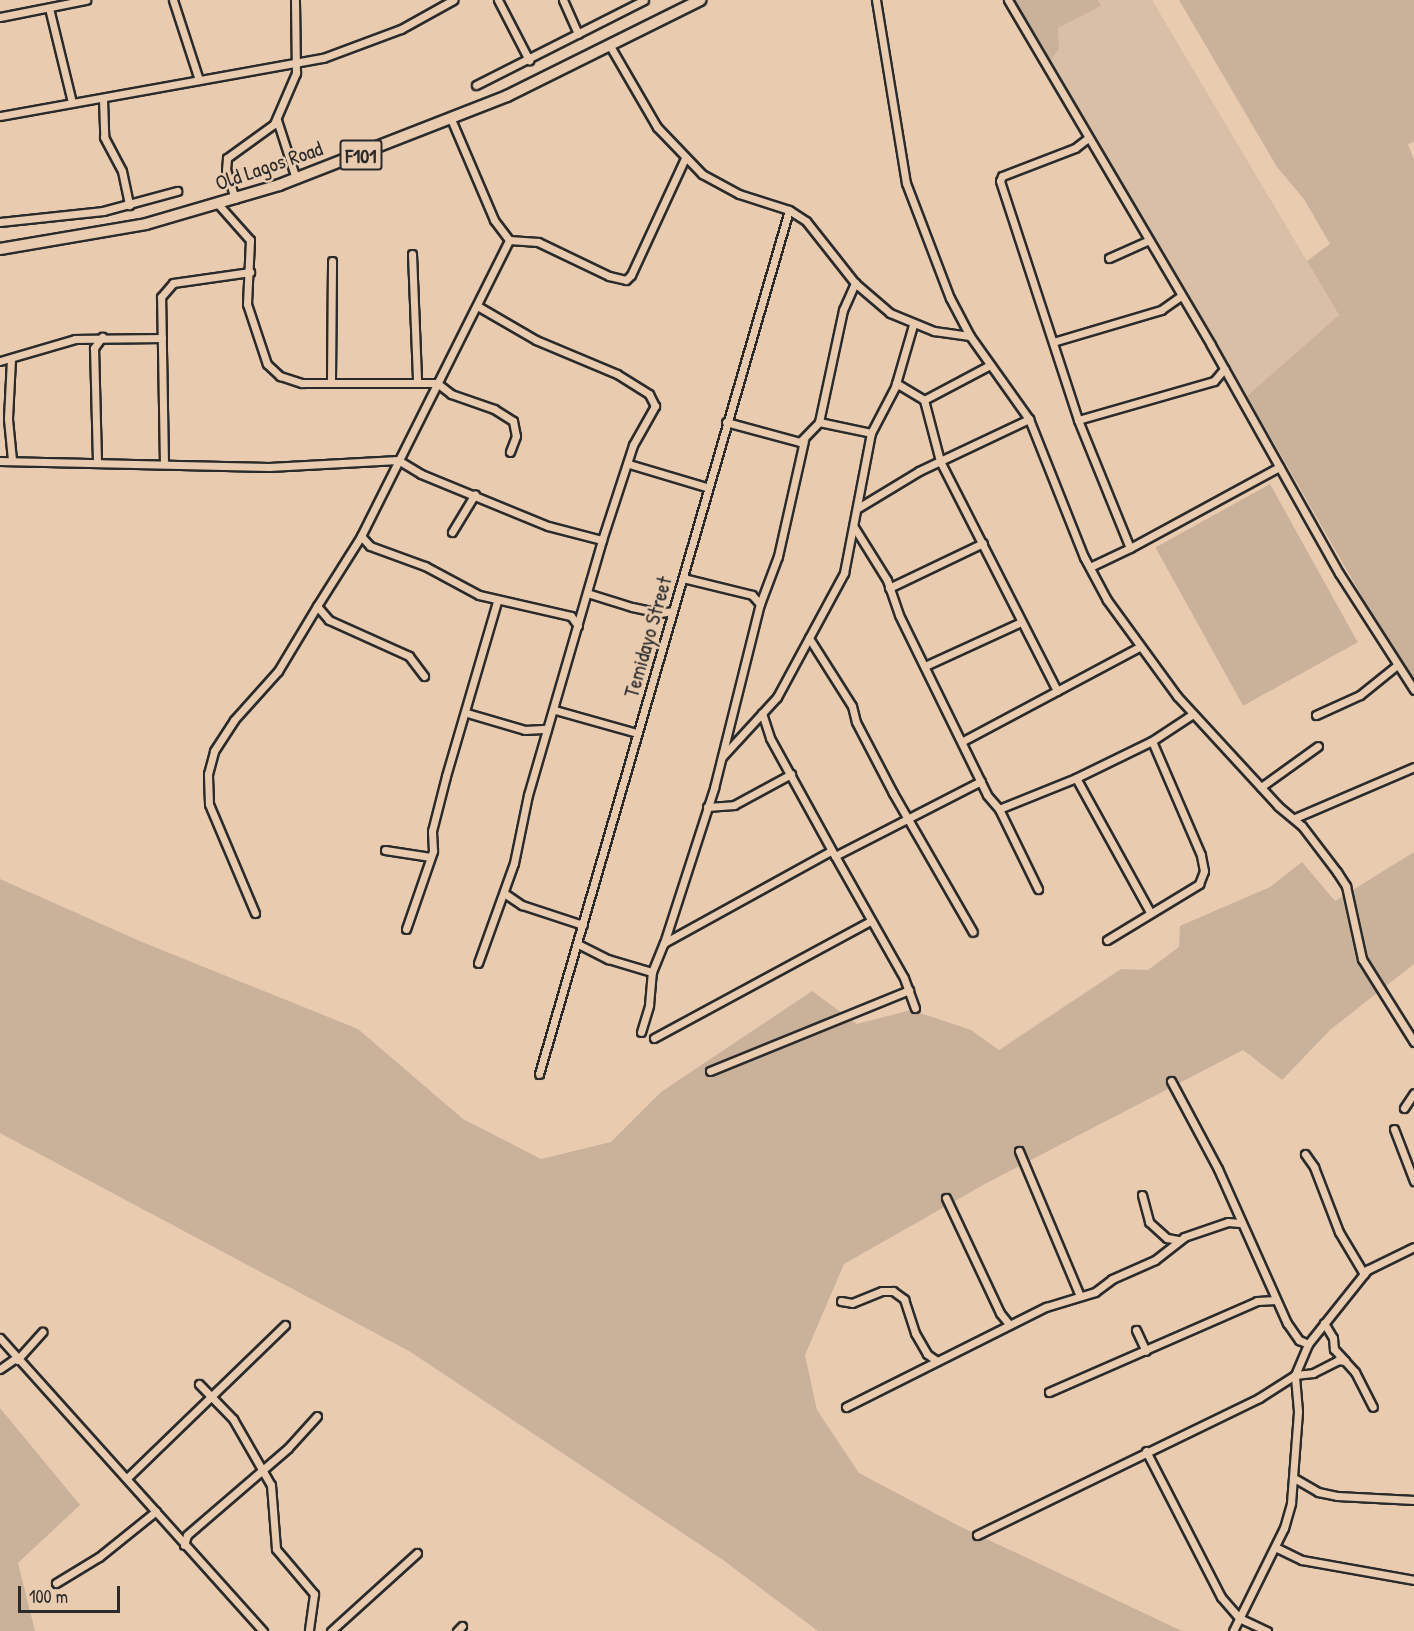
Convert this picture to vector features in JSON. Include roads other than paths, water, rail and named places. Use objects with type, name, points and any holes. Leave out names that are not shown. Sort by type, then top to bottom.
[{"type":"main road","name":"Old Lagos Road","points":[[0,249],[147,224],[296,179],[451,119],[610,46],[700,0]]},
{"type":"street","points":[[0,18],[86,0]]},
{"type":"street","points":[[173,0],[199,80]]},
{"type":"street","points":[[235,199],[226,170],[227,158],[267,132],[277,120],[298,63],[295,0]]},
{"type":"street","points":[[0,116],[298,63],[379,38],[453,0]]},
{"type":"street","points":[[498,0],[529,60]]},
{"type":"street","points":[[562,0],[578,34]]},
{"type":"street","points":[[476,86],[645,0]]},
{"type":"street","points":[[876,0],[906,183],[928,247],[970,336],[1029,419],[1090,567],[1107,600],[1139,646],[1193,714],[1261,787],[1295,818],[1346,886],[1362,959],[1414,1042]]},
{"type":"street","points":[[1008,0],[1396,666],[1414,690]]},
{"type":"street","points":[[49,8],[72,102]]},
{"type":"street","points":[[610,46],[657,127],[685,158],[713,181],[789,210],[806,221],[855,283],[890,313],[913,325],[970,336]]},
{"type":"street","points":[[103,99],[104,137],[122,171],[129,205]]},
{"type":"street","points":[[451,119],[479,189],[509,240]]},
{"type":"street","points":[[277,120],[296,179]]},
{"type":"street","points":[[1088,138],[1075,148],[1002,176],[1000,181],[1078,420],[1130,548]]},
{"type":"street","points":[[509,240],[538,242],[609,276],[626,280],[631,275],[685,158]]},
{"type":"street","points":[[0,222],[129,205],[177,190]]},
{"type":"street","points":[[218,204],[250,240],[247,304],[267,364],[280,376],[302,383],[331,380],[437,383],[451,394],[494,409],[513,421],[516,436],[510,452]]},
{"type":"street","name":"Temidayo Street","points":[[539,1074],[683,578],[706,487],[789,210]]},
{"type":"street","points":[[255,913],[209,804],[208,774],[214,751],[234,720],[279,671],[361,536],[437,383],[478,307],[509,240]]},
{"type":"street","points":[[1109,258],[1147,241]]},
{"type":"street","points":[[412,254],[417,381]]},
{"type":"street","points":[[331,380],[332,261]]},
{"type":"street","points":[[164,464],[161,297],[173,283],[250,272]]},
{"type":"street","points":[[819,422],[843,310],[855,283]]},
{"type":"street","points":[[1053,342],[1161,310],[1181,296]]},
{"type":"street","points":[[478,307],[536,340],[617,374],[653,398],[654,408],[633,445],[629,464],[602,540],[555,710],[547,729],[504,893],[478,963]]},
{"type":"street","points":[[722,758],[777,697],[844,573],[871,433],[896,383],[913,325]]},
{"type":"street","points":[[97,461],[94,348],[102,337]]},
{"type":"street","points":[[0,361],[75,339],[162,338]]},
{"type":"street","points":[[11,359],[8,419],[12,460]]},
{"type":"street","points":[[924,400],[990,365]]},
{"type":"street","points":[[1078,420],[1214,381],[1224,369]]},
{"type":"street","points":[[896,383],[924,400],[940,461],[1057,691]]},
{"type":"street","points":[[858,508],[940,461],[1029,419]]},
{"type":"street","points":[[641,1032],[649,1005],[652,972],[664,943],[722,758],[760,604],[778,556],[804,441],[813,425],[819,422],[871,433]]},
{"type":"street","points":[[726,423],[804,441]]},
{"type":"street","points":[[0,461],[97,461],[269,467],[398,460],[421,474],[475,494],[548,526],[602,540]]},
{"type":"street","points":[[629,464],[706,487]]},
{"type":"street","points":[[1090,567],[1130,548],[1279,467]]},
{"type":"street","points":[[452,532],[475,494]]},
{"type":"street","points":[[854,527],[889,588],[981,782],[999,809],[1038,889]]},
{"type":"street","points":[[361,536],[383,553],[425,566],[497,602],[510,600],[572,616],[578,626]]},
{"type":"street","points":[[889,588],[983,543]]},
{"type":"street","points":[[683,578],[752,596],[760,604]]},
{"type":"street","points":[[587,593],[641,609],[673,611]]},
{"type":"street","points":[[406,929],[430,857],[446,776],[467,713],[497,602]]},
{"type":"street","points":[[317,606],[329,620],[409,656],[424,676]]},
{"type":"street","points":[[572,616],[584,606]]},
{"type":"street","points":[[925,666],[1021,622]]},
{"type":"street","points":[[809,638],[852,706],[856,722],[972,932]]},
{"type":"street","points":[[963,741],[1139,646]]},
{"type":"street","points":[[1316,715],[1360,695],[1396,666]]},
{"type":"street","points":[[555,710],[637,733]]},
{"type":"street","points":[[467,713],[525,730],[547,729]]},
{"type":"street","points":[[762,713],[764,726],[842,874],[856,888],[870,921],[909,990],[915,1008]]},
{"type":"street","points":[[999,809],[1076,778],[1152,741],[1193,714]]},
{"type":"street","points":[[1107,940],[1199,884],[1204,871],[1201,855],[1152,741]]},
{"type":"street","points":[[1261,787],[1318,746]]},
{"type":"street","points":[[1295,818],[1414,766]]},
{"type":"street","points":[[707,807],[734,805],[791,774]]},
{"type":"street","points":[[1076,778],[1150,912]]},
{"type":"street","points":[[664,943],[833,854],[981,782]]},
{"type":"street","points":[[385,850],[430,857]]},
{"type":"street","points":[[504,893],[522,905],[583,925]]},
{"type":"street","points":[[654,1038],[870,921]]},
{"type":"street","points":[[578,945],[608,959],[652,972]]},
{"type":"street","points":[[710,1071],[909,990]]},
{"type":"street","points":[[1171,1081],[1215,1162],[1240,1223],[1291,1329],[1308,1344]]},
{"type":"street","points":[[1404,1108],[1414,1093]]},
{"type":"street","points":[[1394,1129],[1414,1181]]},
{"type":"street","points":[[1018,1150],[1079,1294]]},
{"type":"street","points":[[1305,1154],[1340,1232],[1364,1274]]},
{"type":"street","points":[[1142,1195],[1149,1222],[1167,1238],[1178,1240]]},
{"type":"street","points":[[946,1198],[1000,1313],[1009,1324]]},
{"type":"street","points":[[846,1407],[1009,1324],[1079,1294],[1095,1292],[1112,1279],[1140,1269],[1178,1240],[1228,1222],[1240,1223]]},
{"type":"street","points":[[1233,1631],[1286,1520],[1294,1478],[1298,1411],[1295,1375],[1308,1344],[1364,1274],[1380,1260],[1414,1247]]},
{"type":"street","points":[[841,1301],[852,1303],[882,1291],[893,1291],[904,1299],[915,1333],[927,1354],[937,1361]]},
{"type":"street","points":[[1048,1392],[1257,1301],[1276,1300]]},
{"type":"street","points":[[1324,1323],[1333,1338],[1334,1349],[1345,1361],[1373,1407]]},
{"type":"street","points":[[127,1478],[285,1325]]},
{"type":"street","points":[[1136,1330],[1146,1351]]},
{"type":"street","points":[[0,1369],[16,1359],[42,1332]]},
{"type":"street","points":[[0,1338],[16,1359],[127,1478],[184,1545],[263,1631]]},
{"type":"street","points":[[977,1534],[1259,1398],[1295,1375],[1345,1361]]},
{"type":"street","points":[[199,1384],[209,1397],[233,1419],[273,1493],[276,1549],[314,1594],[309,1631]]},
{"type":"street","points":[[184,1545],[187,1535],[288,1448],[317,1416]]},
{"type":"street","points":[[1146,1451],[1221,1596],[1239,1618],[1267,1631]]},
{"type":"street","points":[[1294,1478],[1318,1492],[1337,1496],[1414,1500]]},
{"type":"street","points":[[56,1583],[99,1557],[156,1510]]},
{"type":"street","points":[[176,1535],[187,1535]]},
{"type":"street","points":[[1275,1547],[1302,1560],[1374,1575],[1414,1580]]},
{"type":"street","points":[[331,1631],[417,1553]]}]
